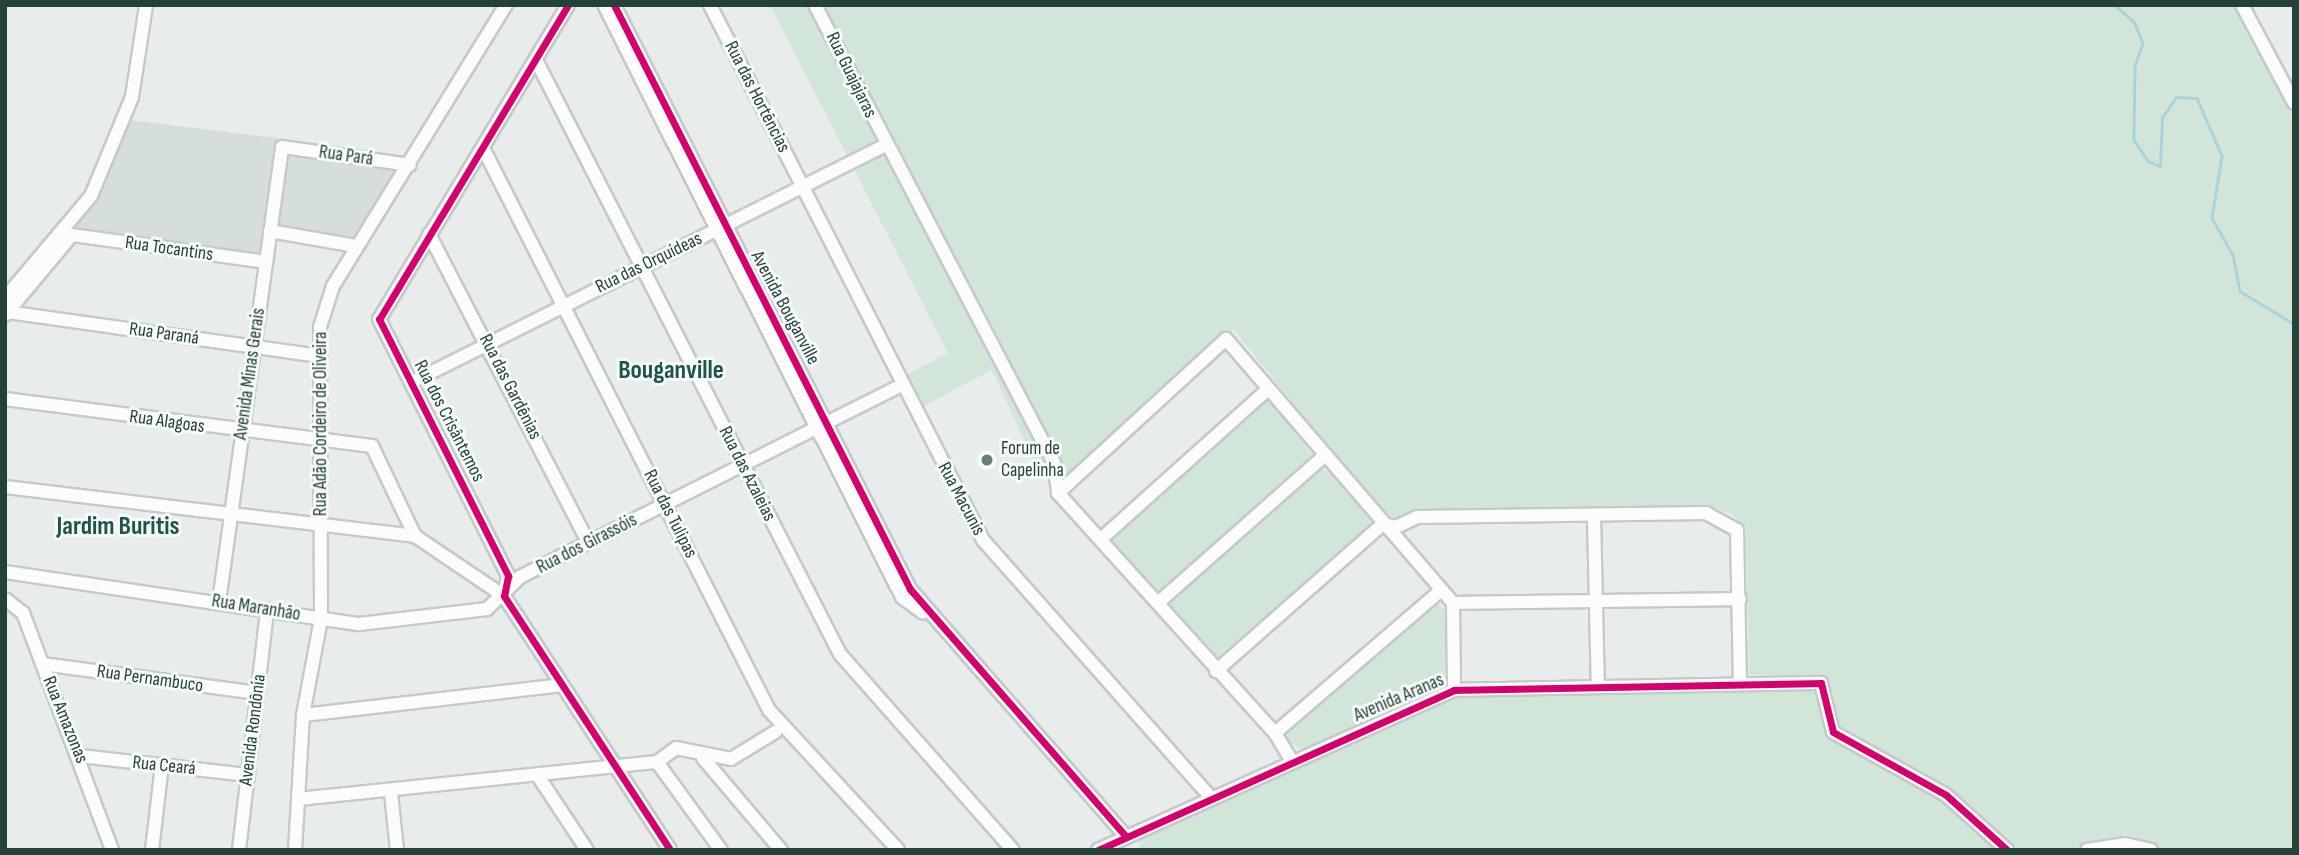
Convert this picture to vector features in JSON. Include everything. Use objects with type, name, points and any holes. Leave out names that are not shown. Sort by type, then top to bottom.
[{"type":"street","points":[[5,298],[90,196],[132,97],[146,5]]},
{"type":"street","name":"Rua Adão Cordeiro de Oliveira","points":[[295,850],[303,715],[321,619],[320,327],[333,286],[356,246],[410,165],[506,5]]},
{"type":"street","name":"Rua dos Crisântemos","points":[[503,596],[509,576],[379,319],[568,5]]},
{"type":"street","name":"Avenida Bouganville","points":[[604,5],[824,426],[902,597],[935,622],[1126,837]]},
{"type":"street","name":"Avenida Bouganville","points":[[614,5],[720,228]]},
{"type":"street","name":"Rua das Hortências","points":[[710,5],[803,188]]},
{"type":"street","name":"Rua Guajajaras","points":[[815,5],[1054,463],[1058,493]]},
{"type":"street","points":[[2242,5],[2294,103]]},
{"type":"street","name":"Rua das Azaleias","points":[[536,60],[840,654],[1013,850]]},
{"type":"street","name":"Rua das Orquídeas","points":[[412,382],[886,145]]},
{"type":"street","name":"Rua Pará","points":[[282,146],[410,165]]},
{"type":"street","name":"Avenida Minas Gerais","points":[[219,602],[282,146]]},
{"type":"street","name":"Rua das Tulipas","points":[[483,148],[565,304],[769,710],[898,850]]},
{"type":"street","name":"Rua Macunis","points":[[803,188],[983,540],[1210,797]]},
{"type":"street","points":[[270,230],[356,246]]},
{"type":"street","name":"Rua das Gardênias","points":[[429,234],[489,344],[588,542]]},
{"type":"street","name":"Rua Tocantins","points":[[6,314],[72,235],[266,262]]},
{"type":"street","name":"Rua Paraná","points":[[6,314],[320,356]]},
{"type":"street","points":[[1293,761],[1275,733],[1058,493],[1226,340],[1453,603],[1454,690]]},
{"type":"street","name":"Rua dos Girassóis","points":[[503,596],[520,577],[902,386]]},
{"type":"street","points":[[1101,538],[1268,388]]},
{"type":"street","name":"Rua Alagoas","points":[[5,399],[242,432],[372,446],[415,536]]},
{"type":"street","points":[[1159,602],[1325,455]]},
{"type":"street","points":[[5,487],[321,528],[415,536],[503,596],[670,850]]},
{"type":"street","points":[[1383,524],[1396,527],[1417,517],[1722,517],[1737,530],[1740,684]]},
{"type":"street","points":[[1594,517],[1598,687]]},
{"type":"street","points":[[1216,670],[1383,524]]},
{"type":"street","name":"Rua Maranhão","points":[[5,572],[359,624],[488,609],[503,596]]},
{"type":"street","points":[[1275,733],[1441,590]]},
{"type":"street","name":"Rua Amazonas","points":[[5,599],[23,613],[80,756],[111,850]]},
{"type":"street","points":[[1453,603],[1740,599]]},
{"type":"street","name":"Avenida Rondônia","points":[[239,850],[267,610]]},
{"type":"street","name":"Rua Pernambuco","points":[[43,664],[257,693]]},
{"type":"street","name":"Avenida Aranas","points":[[1098,850],[1210,797],[1454,690],[1821,683],[1833,732],[1946,795],[2007,850]]},
{"type":"street","points":[[303,715],[561,685]]},
{"type":"street","points":[[298,799],[391,793],[657,762],[676,748],[703,758],[746,754],[775,732]]},
{"type":"street","name":"Rua Ceará","points":[[80,756],[248,775]]},
{"type":"street","points":[[703,758],[781,850]]},
{"type":"street","points":[[657,762],[721,850]]},
{"type":"street","points":[[152,850],[162,765]]},
{"type":"street","points":[[538,776],[587,850]]},
{"type":"street","points":[[391,793],[397,850]]},
{"type":"street","points":[[2087,850],[2124,844],[2151,850]]},
{"type":"shaded area","points":[[129,120],[277,138],[259,256],[73,230],[101,190]]},
{"type":"shaded area","points":[[289,152],[401,168],[356,239],[278,228]]},
{"type":"green space","points":[[770,5],[2235,5],[2294,120],[2294,850],[1139,850],[1140,837],[1454,695],[1828,689],[1828,679],[1749,675],[1746,531],[1733,515],[1712,506],[1386,518],[1233,329],[1065,480],[1041,477],[992,370],[920,408],[904,376],[948,353]]},
{"type":"green space","points":[[1265,400],[1272,401],[1314,458],[1161,592],[1153,591],[1116,549],[1113,534]]},
{"type":"green space","points":[[1320,469],[1334,473],[1370,515],[1369,530],[1215,659],[1170,608],[1172,599]]},
{"type":"green space","points":[[1437,604],[1448,611],[1444,689],[1304,750],[1286,741],[1290,728]]},
{"type":"waterway","points":[[2115,5],[2135,23],[2143,44],[2135,66],[2134,140],[2148,161],[2160,166],[2162,118],[2176,97],[2197,98],[2222,156],[2212,218],[2233,255],[2240,291],[2294,324]]},
{"type":"cycle path","points":[[568,5],[379,319],[508,576],[504,596],[670,850]]},
{"type":"cycle path","points":[[614,5],[910,589],[1126,837]]},
{"type":"cycle path","points":[[1098,850],[1454,690],[1821,683],[1833,732],[1946,795],[2007,850]]},
{"type":"place","name":"Forum de Capelinha","points":[[987,460]]},
{"type":"district","name":"Bouganville","points":[[671,371]]},
{"type":"district","name":"Jardim Buritis","points":[[118,527]]}]
